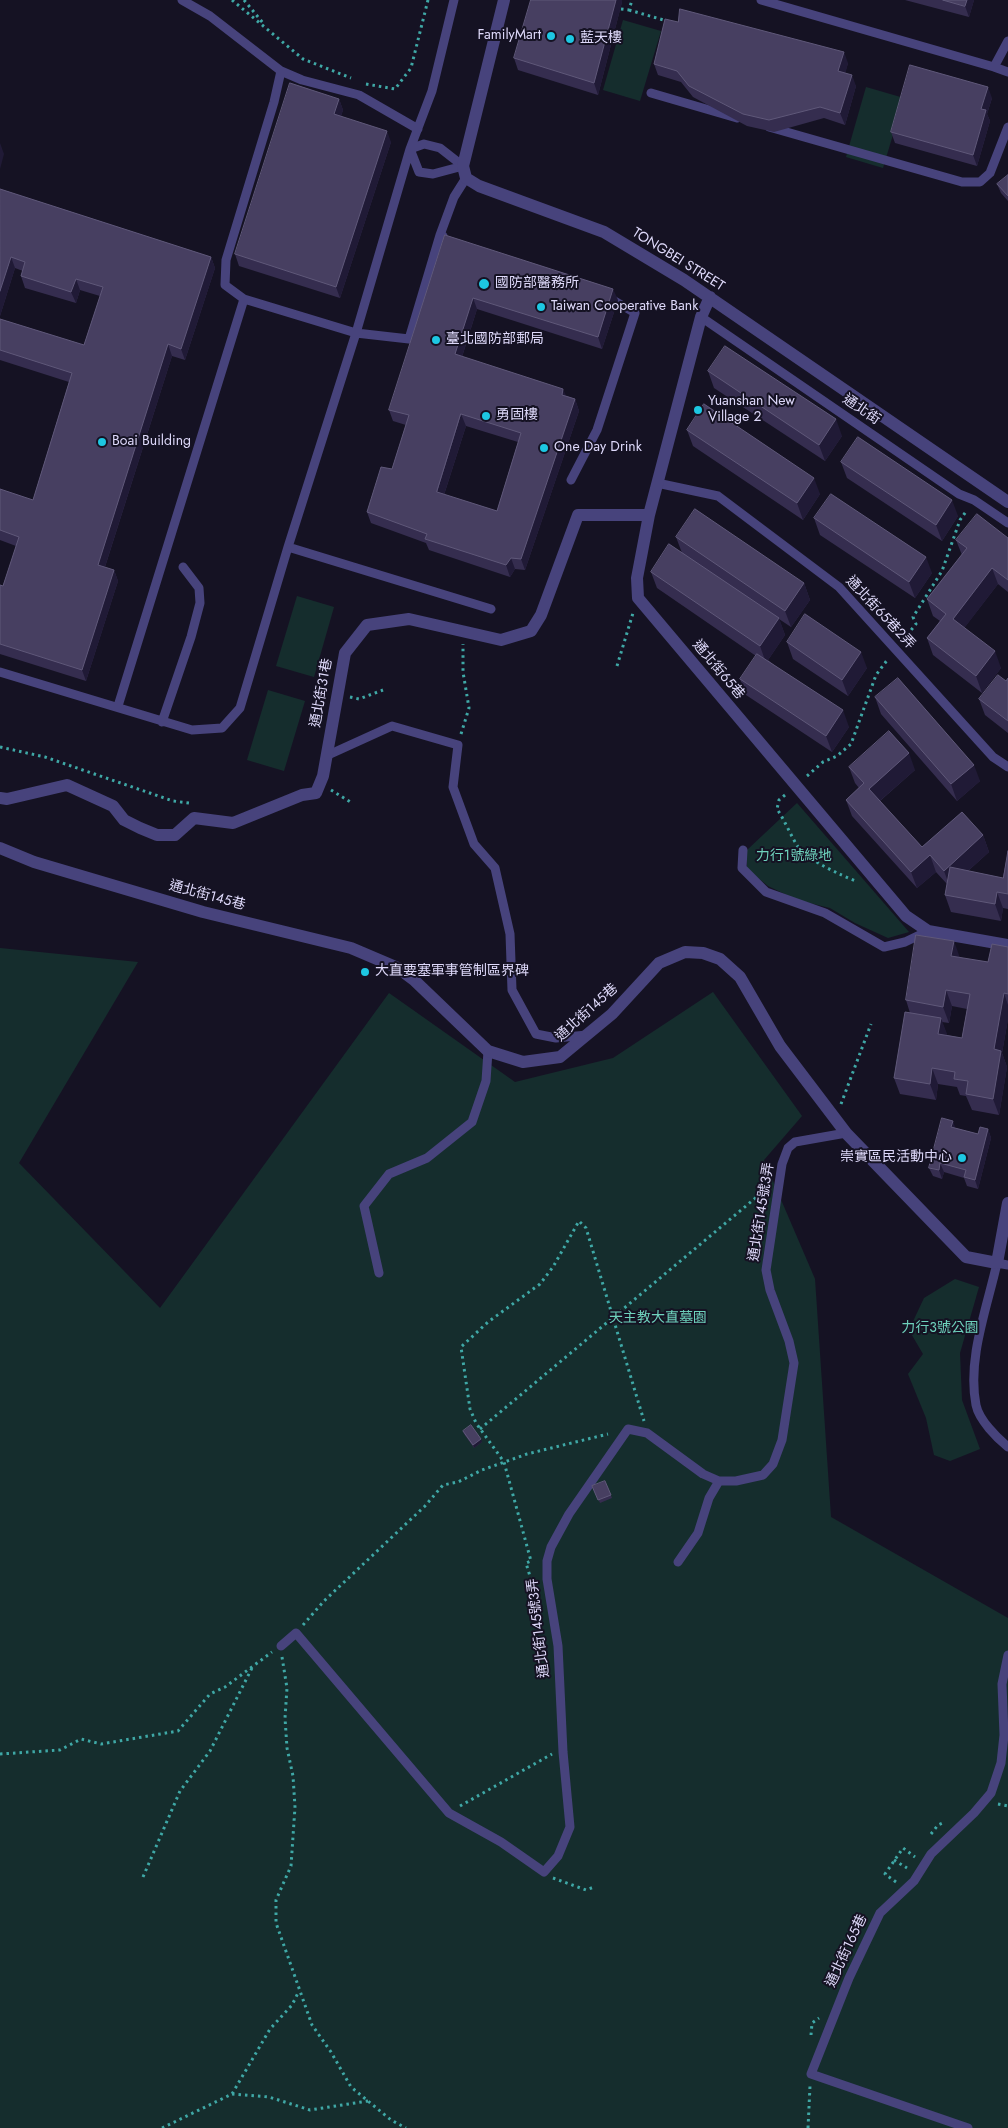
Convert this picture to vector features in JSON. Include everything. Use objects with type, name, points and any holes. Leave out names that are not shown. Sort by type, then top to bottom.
[{"type":"street","points":[[465,172],[504,0]]},
{"type":"street","name":"TONGBEI STREET","points":[[465,172],[479,186],[604,232],[710,297],[764,337],[1008,502]]},
{"type":"street","points":[[638,598],[636,578],[649,515],[701,317],[710,297]]},
{"type":"street","name":"通北街31巷","points":[[319,786],[345,653],[366,625],[409,619],[501,640],[531,631],[541,615],[578,515],[649,515]]},
{"type":"street","name":"通北街65巷","points":[[638,598],[906,916],[928,931],[1008,945]]},
{"type":"street","points":[[0,798],[7,799],[66,785],[113,806],[124,820],[140,828],[157,834],[175,834],[194,818],[234,823],[302,795],[316,793],[319,786]]},
{"type":"street","name":"通北街145巷","points":[[0,848],[34,862],[203,912],[351,948],[398,968],[414,980],[488,1052],[523,1062],[560,1057],[612,1014],[659,963],[685,952],[703,953],[720,959],[740,977],[780,1046],[846,1134],[966,1258],[1003,1264]]},
{"type":"street","points":[[1003,1264],[1008,1203]]},
{"type":"lane","points":[[182,0],[210,16],[281,71],[302,80],[360,95],[418,129]]},
{"type":"lane","points":[[0,672],[118,706],[162,722],[192,730],[222,728],[240,708],[288,547],[356,333],[410,149],[432,91],[454,0]]},
{"type":"lane","points":[[761,0],[1008,72]]},
{"type":"lane","points":[[994,67],[1008,41]]},
{"type":"lane","points":[[281,71],[274,102],[226,260],[225,285],[244,299],[356,333],[409,339],[440,235],[465,172]]},
{"type":"lane","points":[[651,93],[745,120]]},
{"type":"lane","points":[[764,126],[962,182],[980,182],[990,173],[1008,126]]},
{"type":"lane","points":[[410,149],[424,144],[440,148],[465,172]]},
{"type":"lane","points":[[410,149],[419,172],[433,174],[465,172]]},
{"type":"lane","points":[[440,235],[449,238]]},
{"type":"lane","points":[[571,480],[596,430],[635,313],[597,290]]},
{"type":"lane","points":[[118,706],[244,299]]},
{"type":"lane","name":"通北街","points":[[701,317],[959,494],[974,500],[1008,523]]},
{"type":"lane","name":"通北街65巷2弄","points":[[657,483],[718,496],[839,587],[993,757],[1008,767]]},
{"type":"lane","points":[[288,547],[491,609]]},
{"type":"lane","points":[[162,722],[176,676],[191,637],[200,603],[199,588],[183,566]]},
{"type":"lane","points":[[326,756],[392,726],[458,744],[453,787],[474,844],[495,868],[510,934],[512,990],[536,1034],[556,1038],[587,1035]]},
{"type":"lane","points":[[743,850],[742,868],[766,892],[825,914],[884,947],[905,942],[928,931]]},
{"type":"lane","points":[[379,1273],[364,1206],[389,1174],[428,1158],[472,1122],[486,1081],[488,1052]]},
{"type":"lane","name":"通北街145號3弄","points":[[720,1481],[736,1481],[762,1475],[773,1464],[782,1440],[794,1363],[789,1340],[770,1290],[766,1270],[780,1176],[788,1148],[795,1142],[846,1134]]},
{"type":"lane","points":[[1003,1264],[974,1365],[976,1407],[995,1437],[1008,1447]]},
{"type":"lane","points":[[628,1429],[647,1432],[703,1474],[720,1481],[709,1498],[698,1533],[678,1562]]},
{"type":"lane","name":"通北街145號3弄","points":[[544,1872],[558,1856],[570,1827],[563,1752],[558,1646],[547,1579],[547,1560],[551,1547],[569,1514],[628,1429]]},
{"type":"lane","points":[[281,1646],[296,1633],[449,1812],[501,1842],[544,1872]]},
{"type":"lane","name":"通北街165巷","points":[[811,2074],[849,1978],[880,1913],[914,1881],[931,1854],[974,1813],[991,1792],[1001,1763],[1004,1735],[1002,1684],[1008,1655]]},
{"type":"lane","points":[[811,2074],[968,2128]]},
{"type":"path","points":[[232,0],[267,27],[303,59],[366,84],[395,89],[411,68],[428,0]]},
{"type":"path","points":[[244,0],[267,27]]},
{"type":"path","points":[[629,10],[632,0]]},
{"type":"path","points":[[621,9],[674,24]]},
{"type":"path","points":[[862,883],[846,877],[798,848],[789,827],[777,809],[779,800],[823,762],[837,756],[851,744],[876,675],[916,624],[914,618],[942,571],[960,520],[974,500]]},
{"type":"path","points":[[617,666],[638,598]]},
{"type":"path","points":[[458,744],[469,708],[463,672],[463,631]]},
{"type":"path","points":[[338,693],[359,699],[382,690]]},
{"type":"path","points":[[0,747],[45,756],[173,801],[191,804]]},
{"type":"path","points":[[319,786],[332,791],[352,803]]},
{"type":"path","points":[[835,1119],[871,1024]]},
{"type":"path","points":[[480,1430],[780,1176]]},
{"type":"path","points":[[537,1601],[526,1563],[531,1561],[504,1462],[480,1430],[470,1409],[461,1348],[488,1322],[540,1284],[553,1267],[579,1222],[586,1228],[611,1319],[647,1432]]},
{"type":"path","points":[[296,1633],[324,1601],[425,1506],[443,1485],[458,1482],[504,1462],[628,1429]]},
{"type":"path","points":[[0,1754],[60,1750],[81,1738],[101,1744],[178,1731],[210,1694],[225,1687],[281,1646],[287,1688],[285,1718],[295,1808],[291,1866],[276,1900],[276,1923],[298,1992],[312,2025],[331,2052],[351,2087],[391,2120],[406,2128]]},
{"type":"path","points":[[143,1877],[180,1792],[210,1752],[253,1666]]},
{"type":"path","points":[[449,1812],[548,1755],[563,1752]]},
{"type":"path","points":[[902,1848],[915,1857],[906,1869],[894,1860],[902,1848]]},
{"type":"path","points":[[544,1872],[555,1879],[586,1890],[594,1887]]},
{"type":"path","points":[[232,2094],[270,2029],[292,2005],[298,1992]]},
{"type":"path","points":[[808,2128],[811,2074]]},
{"type":"path","points":[[162,2128],[232,2094],[269,2097],[310,2110],[368,2101]]},
{"type":"green space","points":[[623,20],[661,31],[640,101],[603,90]]},
{"type":"green space","points":[[866,87],[904,98],[883,168],[846,157]]},
{"type":"green space","points":[[297,596],[334,607],[314,677],[276,666]]},
{"type":"green space","points":[[268,690],[305,701],[284,771],[247,760]]},
{"type":"green space","name":"力行1號綠地","points":[[797,803],[909,932],[888,938],[855,923],[830,908],[797,900],[768,886],[747,869],[747,850]]},
{"type":"green space","name":"天主教大直墓園","points":[[0,948],[138,962],[19,1163],[160,1308],[389,993],[515,1082],[613,1058],[713,992],[802,1116],[764,1160],[815,1279],[831,1517],[1008,1618],[1008,2128],[0,2128]]},
{"type":"green space","name":"力行3號公園","points":[[955,1279],[979,1287],[960,1353],[962,1400],[980,1449],[950,1461],[934,1455],[926,1418],[908,1374],[923,1354],[909,1330],[924,1298]]},
{"type":"building","name":"藍天樓","points":[[531,0],[616,0],[594,83],[514,58]]},
{"type":"building","points":[[943,0],[967,0],[965,6]]},
{"type":"building","points":[[680,9],[844,52],[838,71],[852,75],[840,113],[820,107],[769,120],[743,114],[689,86],[677,71],[654,64],[665,19],[678,22]]},
{"type":"building","points":[[910,65],[988,87],[981,109],[986,110],[973,155],[891,132]]},
{"type":"building","points":[[290,83],[339,99],[334,114],[387,131],[336,287],[235,254]]},
{"type":"building","points":[[1008,175],[1008,196],[997,184]]},
{"type":"building","name":"Boai Building","points":[[0,189],[211,257],[181,349],[168,344],[98,565],[114,570],[82,670],[0,644],[0,585],[3,586],[19,537],[0,530],[0,489],[33,500],[72,373],[0,350],[0,319],[84,345],[103,287],[76,279],[71,292],[21,276],[25,262],[11,257],[0,291]]},
{"type":"building","name":"勇固樓","points":[[445,235],[613,289],[598,337],[473,298],[455,354],[563,389],[562,395],[575,399],[521,559],[511,558],[506,565],[425,539],[427,534],[367,512],[381,467],[392,469],[409,415],[389,410]],"holes":[[[461,414],[521,433],[497,511],[437,492]]]},
{"type":"building","points":[[725,346],[836,419],[819,445],[708,371]]},
{"type":"building","points":[[704,404],[814,478],[797,503],[687,430]]},
{"type":"building","points":[[858,437],[952,500],[936,525],[841,462]]},
{"type":"building","points":[[831,494],[926,557],[909,582],[814,518]]},
{"type":"building","points":[[695,509],[804,583],[785,611],[676,537]]},
{"type":"building","points":[[977,514],[1008,538],[1008,580],[992,568],[953,619],[995,651],[976,676],[927,638],[946,614],[927,599],[967,548],[956,540]]},
{"type":"building","points":[[669,544],[779,618],[760,646],[651,572]]},
{"type":"building","points":[[805,614],[861,652],[842,680],[787,642]]},
{"type":"building","points":[[757,654],[843,710],[826,736],[740,679]]},
{"type":"building","points":[[998,675],[1006,681],[1008,678],[1008,721],[979,699]]},
{"type":"building","points":[[898,678],[974,765],[951,784],[875,697]]},
{"type":"building","points":[[889,731],[909,753],[869,789],[922,847],[962,812],[983,835],[944,871],[930,855],[911,872],[846,800],[864,783],[849,767]]},
{"type":"building","points":[[1008,851],[1008,894],[997,892],[995,904],[945,895],[950,867],[1003,878]]},
{"type":"building","points":[[916,935],[954,941],[951,956],[988,962],[992,944],[1008,947],[1008,994],[1004,993],[994,1049],[1001,1051],[993,1099],[966,1094],[968,1081],[954,1079],[955,1072],[932,1068],[930,1084],[894,1078],[905,1012],[941,1018],[938,1034],[962,1038],[970,994],[946,990],[943,1007],[906,1000]]},
{"type":"building","name":"崇實區民活動中心","points":[[942,1118],[953,1121],[951,1127],[978,1134],[980,1127],[988,1129],[975,1180],[964,1177],[966,1170],[940,1163],[939,1170],[929,1168]]},
{"type":"building","points":[[471,1425],[481,1439],[473,1445],[463,1431]]},
{"type":"building","points":[[605,1481],[611,1495],[598,1500],[592,1486]]},
{"type":"place","name":"FamilyMart","points":[[551,36]]},
{"type":"place","name":"藍天樓","points":[[570,39]]},
{"type":"place","name":"國防部醫務所","points":[[484,284]]},
{"type":"place","name":"Taiwan Cooperative Bank","points":[[541,307]]},
{"type":"place","name":"臺北國防部郵局","points":[[436,340]]},
{"type":"place","name":"Yuanshan New Village 2","points":[[698,410]]},
{"type":"place","name":"勇固樓","points":[[486,416]]},
{"type":"place","name":"Boai Building","points":[[102,442]]},
{"type":"place","name":"One Day Drink","points":[[544,448]]},
{"type":"place","name":"大直要塞軍事管制區界碑","points":[[365,972]]},
{"type":"place","name":"崇實區民活動中心","points":[[962,1158]]}]
